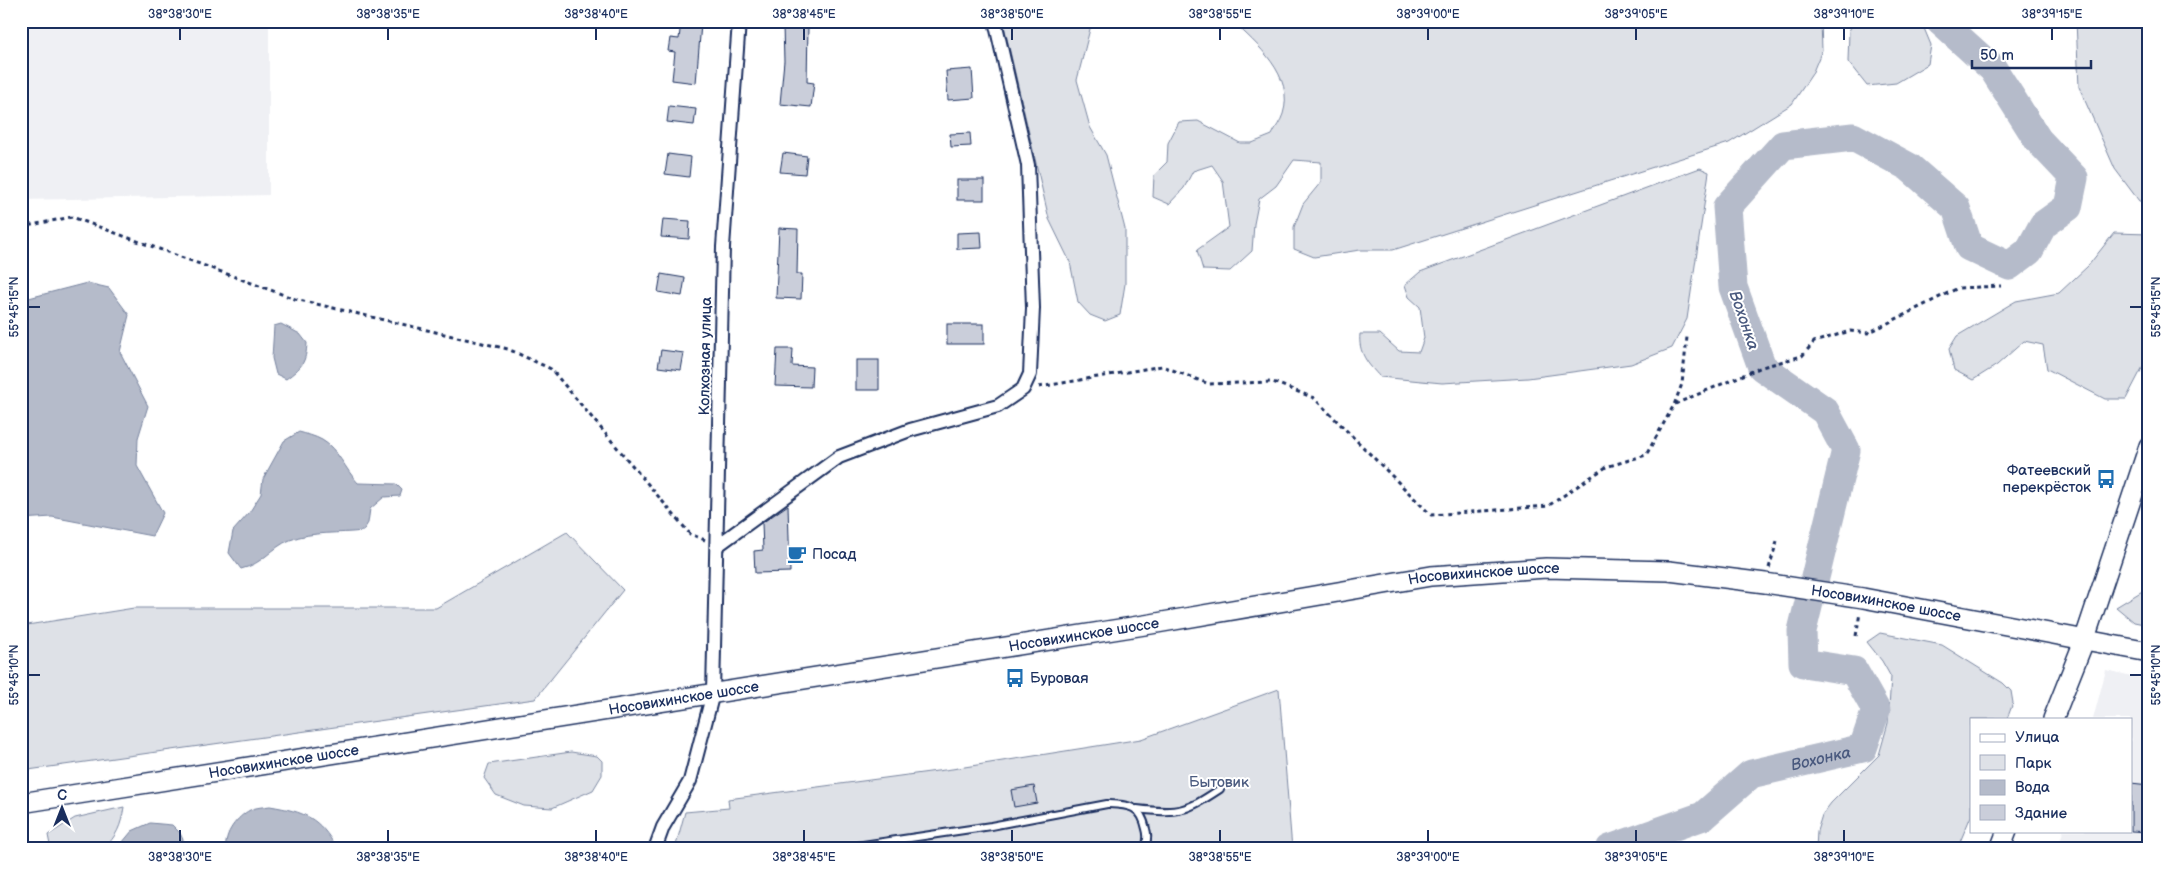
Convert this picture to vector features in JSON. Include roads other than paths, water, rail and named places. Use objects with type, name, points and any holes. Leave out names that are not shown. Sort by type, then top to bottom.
[{"type":"main road","points":[[2053,718],[2084,641],[2149,446]]},
{"type":"main road","name":"Носовихинское шоссе","points":[[21,803],[1151,624],[1431,576],[1546,568],[1669,571],[1863,598],[2149,652]]},
{"type":"main road","points":[[2000,849],[2007,832]]},
{"type":"street","name":"Колхозная улица","points":[[655,849],[662,827],[690,781],[713,693],[724,247],[739,21]]},
{"type":"street","points":[[717,546],[839,456],[910,430],[998,406],[1023,389],[1030,374],[1033,308],[1028,165],[995,21]]},
{"type":"lane","points":[[836,849],[991,826],[1107,804],[1125,805],[1137,809],[1168,813],[1192,807],[1220,788]]},
{"type":"lane","points":[[1137,809],[1144,818],[1147,833],[1145,849]]},
{"type":"water","points":[[87,283],[109,288],[129,315],[120,352],[148,406],[138,438],[137,466],[163,513],[152,536],[52,517],[21,519],[21,300]]},
{"type":"water","points":[[281,324],[300,334],[307,343],[306,355],[302,364],[286,379],[276,374],[272,358],[274,326]]},
{"type":"water","points":[[299,432],[316,437],[328,444],[358,483],[396,484],[402,490],[400,496],[384,497],[370,509],[368,523],[363,531],[299,537],[284,543],[249,567],[241,569],[229,553],[233,531],[249,513],[261,494],[263,479],[284,441]]},
{"type":"water","points":[[270,806],[293,811],[310,818],[324,830],[337,849],[226,849],[229,831],[240,817],[252,809]]},
{"type":"water","points":[[150,823],[172,825],[180,833],[187,849],[117,849],[132,831]]},
{"type":"waterway","name":"Вохонка","points":[[1610,849],[1703,816],[1751,774],[1863,748],[1876,710],[1854,671],[1803,663],[1802,631],[1846,450],[1825,411],[1762,367],[1733,287],[1727,207],[1783,145],[1853,137],[1909,167],[1956,208],[1969,247],[2009,266],[2029,251],[2043,225],[2068,207],[2074,178],[2038,140],[1993,69],[1940,21]]},
{"type":"place","name":"Фатеевский перекрёсток","points":[[2106,479]]},
{"type":"place","name":"Посад","points":[[797,554]]},
{"type":"place","name":"Буровая","points":[[1015,678]]},
{"type":"park label","name":"Бытовик","points":[[1219,782]]}]
